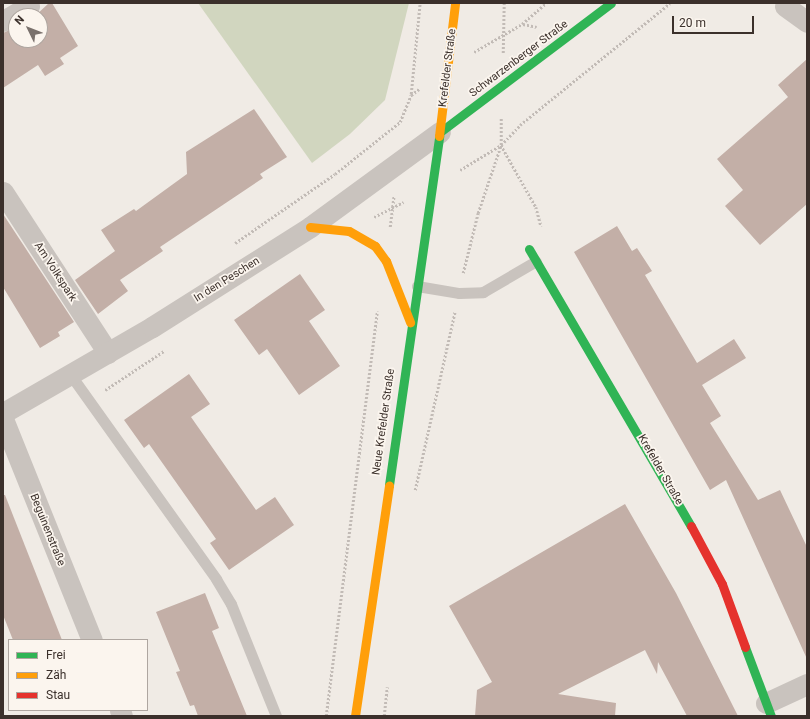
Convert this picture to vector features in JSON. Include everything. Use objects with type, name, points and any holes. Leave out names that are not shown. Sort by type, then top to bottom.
[{"type":"main road","name":"Krefelder Straße","points":[[440,132],[455,3]]},
{"type":"main road","name":"Schwarzenberger Straße","points":[[440,132],[502,88],[611,3]]},
{"type":"main road","name":"Neue Krefelder Straße","points":[[355,716],[410,322],[417,286],[440,132]]},
{"type":"main road","points":[[310,227],[349,231],[364,237],[386,262],[410,322]]},
{"type":"main road","name":"Krefelder Straße","points":[[529,249],[669,484],[722,584],[769,709]]},
{"type":"street","points":[[3,22],[29,6]]},
{"type":"street","points":[[785,6],[807,22]]},
{"type":"street","name":"In den Peschen","points":[[3,413],[108,353],[310,227],[440,132]]},
{"type":"street","name":"Am Volkspark","points":[[3,192],[108,353]]},
{"type":"street","name":"Beguinenstraße","points":[[3,419],[92,639]]},
{"type":"street","name":"Krefelder Straße","points":[[769,709],[807,684]]},
{"type":"lane","points":[[417,286],[459,293],[483,292],[536,261]]},
{"type":"lane","points":[[70,374],[223,592],[276,716]]},
{"type":"path","points":[[386,262],[393,207],[400,122],[411,95],[420,3]]},
{"type":"path","points":[[502,88],[504,3]]},
{"type":"path","points":[[411,95],[503,33],[522,24],[546,3]]},
{"type":"path","points":[[349,231],[432,188],[501,145],[520,124],[670,3]]},
{"type":"path","points":[[228,248],[335,174],[400,122]]},
{"type":"path","points":[[501,145],[536,207],[542,230],[529,249]]},
{"type":"path","points":[[414,498],[478,213],[501,145]]},
{"type":"path","points":[[326,716],[378,306]]},
{"type":"path","points":[[384,716],[387,685]]},
{"type":"green space","points":[[198,3],[409,3],[385,100],[350,134],[312,163]]},
{"type":"building","points":[[49,3],[52,3],[78,46],[60,58],[64,64],[45,76],[38,65],[3,88],[3,33],[8,31],[8,48],[48,48],[48,8],[44,8]]},
{"type":"building","points":[[807,59],[807,204],[760,245],[725,206],[743,190],[717,159],[788,97],[778,85]]},
{"type":"building","points":[[254,109],[287,157],[260,174],[263,178],[160,247],[163,251],[120,280],[128,291],[98,314],[75,280],[115,251],[101,230],[134,209],[136,211],[187,174],[186,152]]},
{"type":"building","points":[[3,214],[74,322],[58,332],[60,336],[40,348],[3,287]]},
{"type":"building","points":[[617,226],[632,251],[637,248],[652,271],[645,275],[697,363],[734,339],[746,358],[702,385],[721,416],[710,423],[758,500],[780,490],[807,547],[807,659],[726,480],[710,490],[574,252]]},
{"type":"building","points":[[300,274],[325,310],[309,321],[340,366],[299,395],[267,349],[259,355],[234,320]]},
{"type":"building","points":[[189,374],[210,404],[191,417],[256,510],[275,497],[294,525],[229,570],[210,543],[216,539],[149,444],[144,448],[124,420]]},
{"type":"building","points":[[3,495],[5,495],[62,639],[13,639],[3,615]]},
{"type":"building","points":[[625,504],[676,593],[738,716],[687,716],[658,662],[657,674],[645,650],[558,694],[616,703],[615,716],[475,716],[477,690],[492,682],[449,606]]},
{"type":"building","points":[[205,593],[219,628],[212,631],[247,716],[198,716],[194,705],[190,706],[176,672],[180,671],[156,612]]},
{"type":"traffic: fast","points":[[440,132],[611,3]]},
{"type":"traffic: fast","points":[[389,485],[439,136]]},
{"type":"traffic: fast","points":[[529,249],[691,526]]},
{"type":"traffic: fast","points":[[745,647],[771,716]]},
{"type":"traffic: slow","points":[[439,136],[455,3]]},
{"type":"traffic: slow","points":[[310,227],[349,231],[375,246],[386,261],[410,322]]},
{"type":"traffic: slow","points":[[355,716],[389,485]]},
{"type":"traffic: jam","points":[[691,526],[722,584],[745,647]]}]
